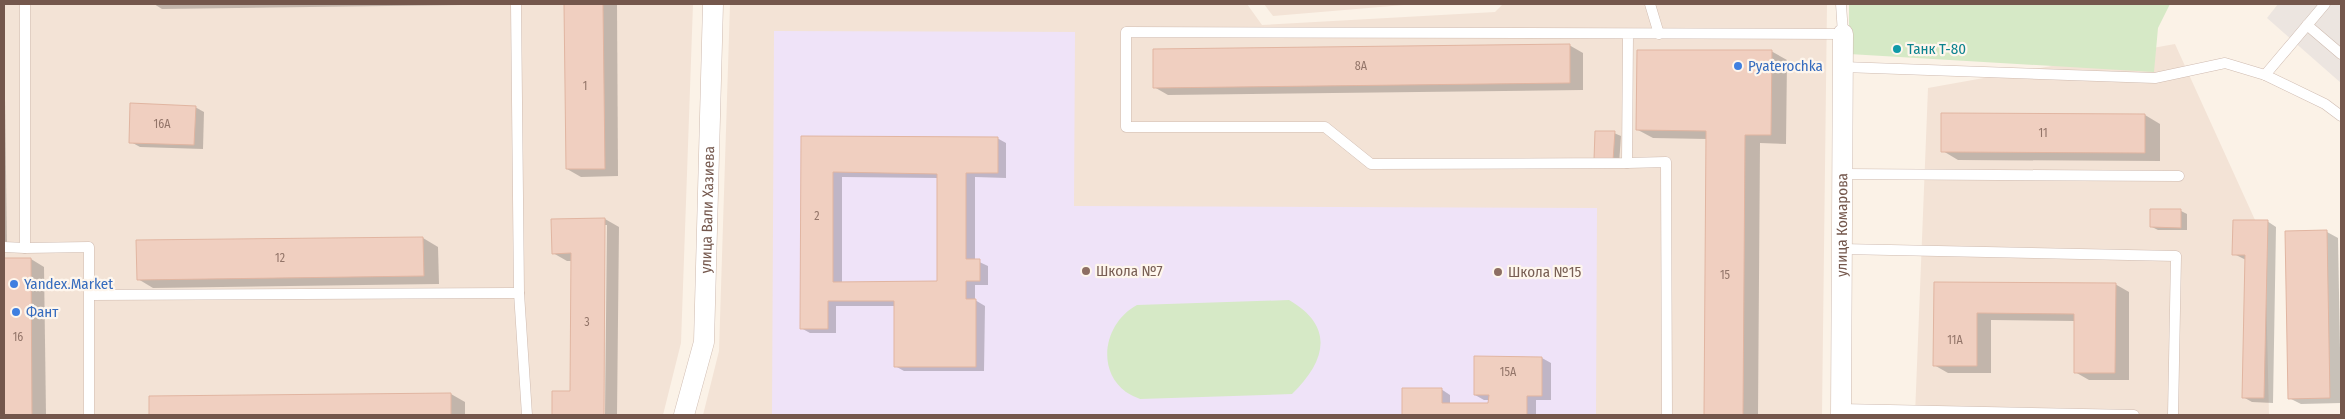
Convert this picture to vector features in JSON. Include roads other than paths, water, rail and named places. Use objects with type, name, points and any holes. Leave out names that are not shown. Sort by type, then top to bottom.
[{"type":"street","name":"улица Вали Хазиева","points":[[684,415],[704,342],[713,4]]},
{"type":"street","name":"улица Комарова","points":[[1841,412],[1844,34]]},
{"type":"lane","points":[[25,4],[25,248]]},
{"type":"lane","points":[[516,4],[519,293],[527,415]]},
{"type":"lane","points":[[1650,4],[1659,34]]},
{"type":"lane","points":[[1667,415],[1666,162],[1371,164],[1325,127],[1126,126],[1126,32],[1844,34],[1841,4]]},
{"type":"lane","points":[[2265,75],[2325,4]]},
{"type":"lane","points":[[2307,25],[2341,54]]},
{"type":"lane","points":[[1627,163],[1628,34]]},
{"type":"lane","points":[[1843,66],[2155,78],[2225,63],[2265,75],[2324,104],[2341,116]]},
{"type":"lane","points":[[1843,174],[2179,176]]},
{"type":"lane","points":[[4,247],[89,247],[89,415]]},
{"type":"lane","points":[[1842,249],[2176,256],[2173,415]]},
{"type":"lane","points":[[90,295],[519,293]]},
{"type":"lane","points":[[1841,412],[2134,415]]},
{"type":"place","name":"Танк Т-80","points":[[1897,49]]},
{"type":"place","name":"Pyaterochka","points":[[1738,66]]},
{"type":"place","name":"Школа №7","points":[[1086,271]]},
{"type":"place","name":"Школа №15","points":[[1498,272]]},
{"type":"place","name":"Yandex.Market","points":[[14,284]]},
{"type":"place","name":"Фант","points":[[16,312]]}]
